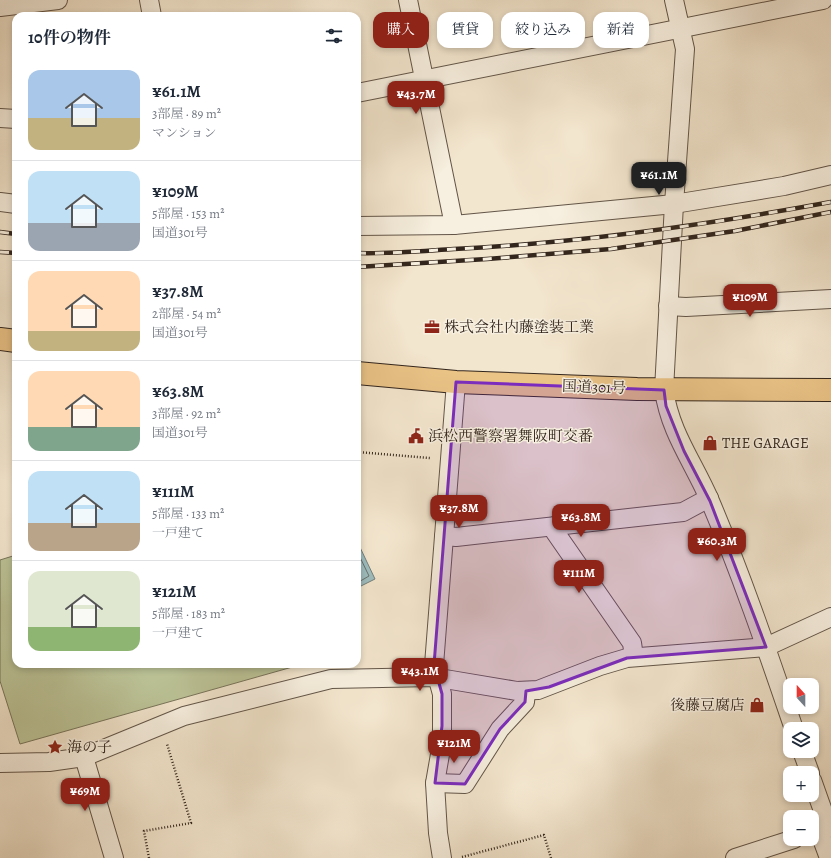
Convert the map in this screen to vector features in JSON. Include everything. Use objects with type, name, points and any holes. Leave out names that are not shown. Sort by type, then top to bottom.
[{"type":"highway","points":[[0,339],[12,340]]},
{"type":"highway","name":"国道301号","points":[[361,373],[456,382],[664,390],[831,390]]},
{"type":"street","points":[[0,7],[58,0]]},
{"type":"street","points":[[149,0],[151,12]]},
{"type":"street","points":[[408,0],[454,225]]},
{"type":"street","points":[[674,0],[685,49],[668,306],[664,390],[666,406],[684,452],[709,498],[766,647],[792,722]]},
{"type":"street","points":[[361,92],[681,30],[823,0]]},
{"type":"street","points":[[0,118],[12,119]]},
{"type":"street","points":[[361,226],[454,225],[674,204],[784,186],[831,175]]},
{"type":"street","points":[[0,202],[12,204]]},
{"type":"street","points":[[668,306],[686,307],[831,298]]},
{"type":"street","points":[[442,858],[438,833],[435,783],[442,743],[442,694],[434,665],[456,382]]},
{"type":"street","points":[[444,536],[456,537],[683,512],[709,498]]},
{"type":"street","points":[[555,526],[555,532],[632,643],[634,657]]},
{"type":"street","points":[[0,763],[49,762],[84,757],[184,716],[326,680],[437,678],[526,692],[549,688],[600,666],[634,657],[766,647],[831,617]]},
{"type":"street","points":[[435,783],[465,784],[500,729],[525,702],[526,692]]},
{"type":"street","points":[[84,757],[114,858]]},
{"type":"street","points":[[817,802],[829,858]]},
{"type":"street","points":[[735,858],[783,843]]},
{"type":"path","points":[[361,452],[450,459]]},
{"type":"path","points":[[149,858],[144,831],[191,823],[161,726]]},
{"type":"path","points":[[457,858],[544,835],[551,858]]},
{"type":"highlighted area","points":[[456,382],[664,390],[666,406],[684,451],[710,501],[766,647],[627,658],[549,687],[526,691],[525,702],[500,729],[465,784],[435,783],[442,726],[442,694],[434,665]]},
{"type":"green space","points":[[12,556],[12,668],[289,668],[20,744],[0,681],[0,560]]},
{"type":"water","points":[[361,549],[375,579],[361,586]]},
{"type":"railway","points":[[361,253],[393,253],[596,238],[737,218],[831,202]]},
{"type":"railway","points":[[361,267],[611,249],[735,231],[831,212]]},
{"type":"railway","points":[[0,232],[12,234]]},
{"type":"railway","points":[[0,252],[12,253]]},
{"type":"place","name":"株式会社内藤塗装工業","points":[[432,327]]},
{"type":"place","name":"浜松西警察署舞阪町交番","points":[[416,436]]},
{"type":"place","name":"THE GARAGE","points":[[710,443]]},
{"type":"place","name":"後藤豆腐店","points":[[757,705]]},
{"type":"place","name":"海の子","points":[[55,747]]}]
